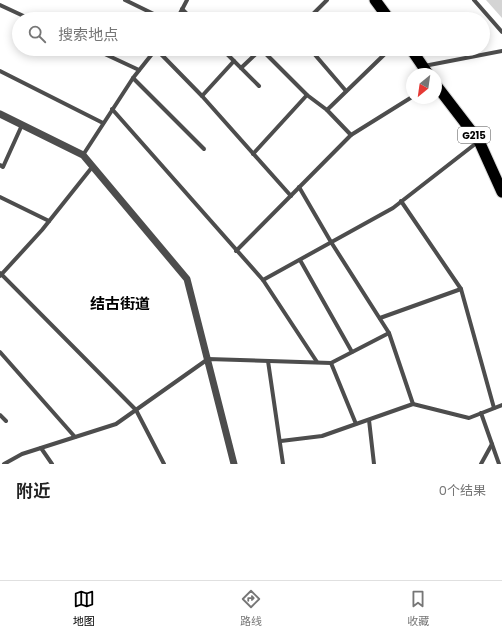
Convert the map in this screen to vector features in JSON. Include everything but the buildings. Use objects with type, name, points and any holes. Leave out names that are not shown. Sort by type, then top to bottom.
[{"type":"highway","points":[[375,0],[384,12]]},
{"type":"highway","points":[[416,56],[425,68]]},
{"type":"highway","name":"G215","points":[[442,93],[479,141],[502,192]]},
{"type":"street","points":[[125,0],[150,12]]},
{"type":"street","points":[[180,12],[187,0]]},
{"type":"street","points":[[315,12],[326,0]]},
{"type":"street","points":[[474,0],[484,12]]},
{"type":"street","points":[[0,5],[15,12]]},
{"type":"street","points":[[182,9],[185,12]]},
{"type":"street","points":[[490,18],[502,32]]},
{"type":"street","points":[[490,54],[502,51]]},
{"type":"street","points":[[109,56],[139,70]]},
{"type":"street","points":[[83,155],[133,78],[150,56]]},
{"type":"street","points":[[163,56],[202,96],[291,196]]},
{"type":"street","points":[[229,56],[259,86]]},
{"type":"street","points":[[241,68],[254,56]]},
{"type":"street","points":[[268,56],[307,95],[327,110],[351,135]]},
{"type":"street","points":[[316,56],[346,91]]},
{"type":"street","points":[[327,110],[383,56]]},
{"type":"street","points":[[434,68],[482,56]]},
{"type":"street","points":[[202,96],[234,61]]},
{"type":"street","points":[[0,71],[103,123]]},
{"type":"street","points":[[133,78],[204,149]]},
{"type":"street","points":[[253,154],[307,95]]},
{"type":"street","points":[[236,251],[351,135],[406,101]]},
{"type":"street","points":[[112,109],[263,280],[317,362]]},
{"type":"street","points":[[0,114],[83,155],[188,279],[234,464]]},
{"type":"street","points":[[0,165],[2,167],[22,125]]},
{"type":"street","points":[[263,280],[393,208],[479,141]]},
{"type":"street","points":[[92,166],[49,221],[0,274],[136,410],[164,464]]},
{"type":"street","points":[[299,188],[331,242],[389,333],[413,404]]},
{"type":"street","points":[[0,197],[49,221]]},
{"type":"street","points":[[402,201],[461,289],[494,408]]},
{"type":"street","points":[[300,260],[352,352]]},
{"type":"street","points":[[380,318],[461,289]]},
{"type":"street","points":[[4,464],[22,454],[116,424],[208,359],[331,363],[389,333]]},
{"type":"street","points":[[0,352],[75,437]]},
{"type":"street","points":[[268,361],[283,464]]},
{"type":"street","points":[[331,363],[356,424]]},
{"type":"street","points":[[280,441],[322,436],[413,404],[469,418],[502,405]]},
{"type":"street","points":[[481,413],[499,464]]},
{"type":"street","points":[[0,415],[6,421]]},
{"type":"street","points":[[369,420],[374,464]]},
{"type":"street","points":[[481,464],[492,444]]},
{"type":"street","points":[[41,448],[52,464]]},
{"type":"shaded area","points":[[486,0],[502,0],[502,18]]},
{"type":"district","name":"结古街道","points":[[120,304]]}]
